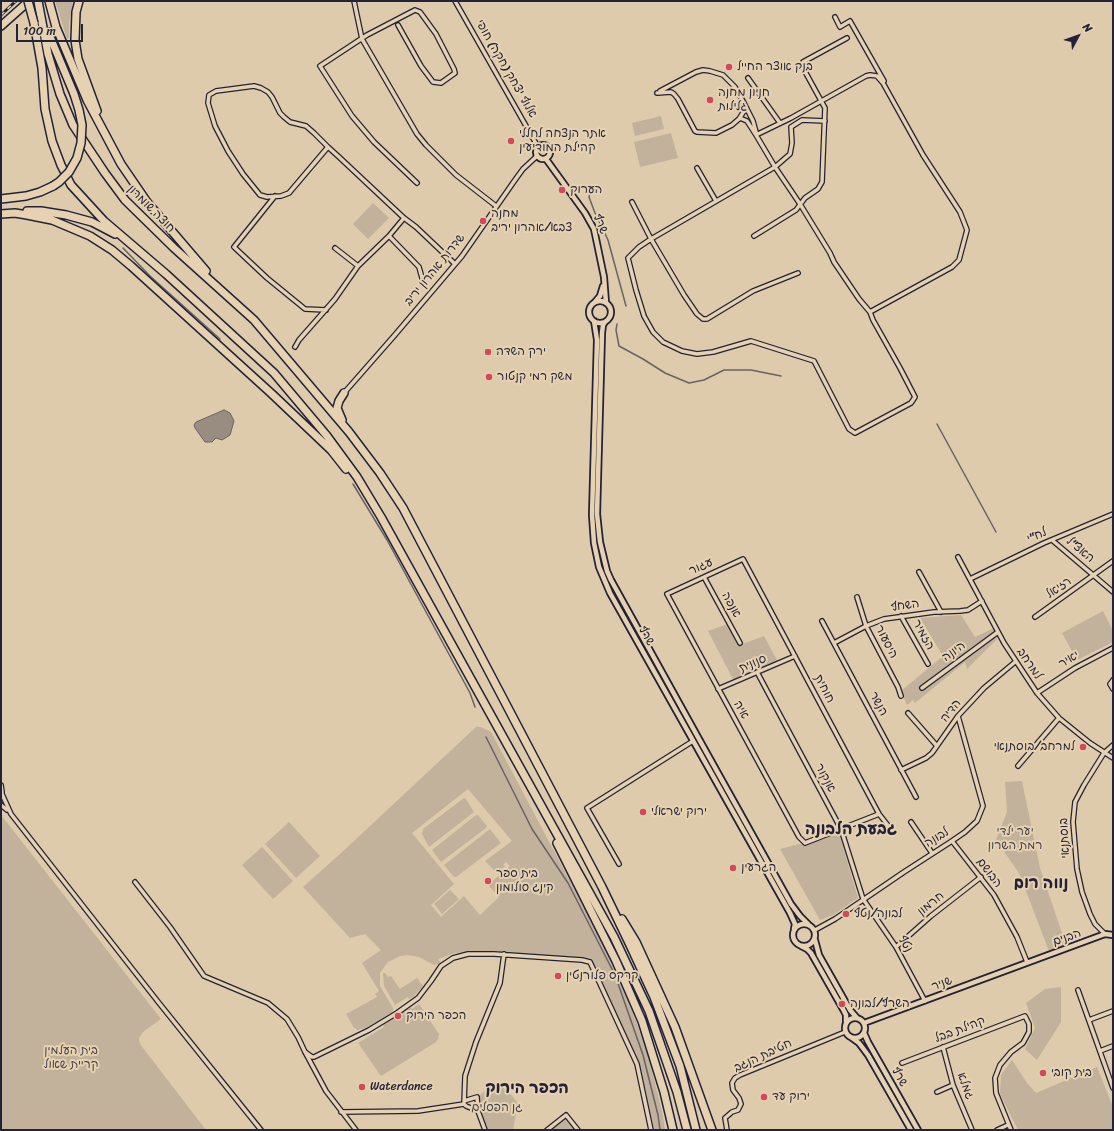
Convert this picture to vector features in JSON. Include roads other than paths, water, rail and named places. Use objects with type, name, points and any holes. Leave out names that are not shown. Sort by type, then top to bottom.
[{"type":"highway","points":[[1,26],[28,1],[34,23],[42,68],[45,109],[52,141],[61,165],[71,185],[104,221],[207,311],[274,373],[331,442],[357,477],[381,517],[614,937],[650,1011],[677,1092],[686,1130]]},
{"type":"highway","name":"חוצה שומרון","points":[[38,1],[48,54],[60,94],[73,126],[105,173],[125,200],[185,258],[254,320],[349,432]]},
{"type":"highway","points":[[49,1],[56,27],[87,100],[121,164],[147,202],[200,265],[254,320]]},
{"type":"highway","points":[[79,1],[76,12],[75,26],[77,52],[83,74],[107,138]]},
{"type":"highway","points":[[1,199],[26,196],[40,192],[59,182],[69,172],[77,158],[81,143],[80,117],[74,94],[42,18]]},
{"type":"highway","points":[[1,213],[12,211],[41,211],[66,214],[92,222],[126,239]]},
{"type":"highway","points":[[1,213],[27,215],[65,225],[90,236],[122,258],[331,450],[381,517]]},
{"type":"highway","points":[[315,391],[324,399],[330,401],[344,393]]},
{"type":"highway","points":[[344,393],[337,408],[340,418],[380,473],[403,508],[602,887],[654,997],[680,1066],[696,1130]]},
{"type":"highway","points":[[506,743],[616,961],[642,1021],[664,1092],[673,1130]]},
{"type":"highway","points":[[602,887],[636,942],[676,1027],[712,1130]]},
{"type":"street","points":[[354,1],[362,39],[418,134],[426,145],[456,175],[496,206]]},
{"type":"street","name":"אלוף יצחק (חקה) חופי","points":[[455,1],[538,147]]},
{"type":"street","points":[[398,25],[421,66],[433,82],[441,83],[455,73],[436,34],[420,12],[415,10],[362,39],[320,66],[352,116],[374,142],[417,183]]},
{"type":"street","points":[[835,17],[840,27],[850,21],[898,107],[896,108]]},
{"type":"street","points":[[754,236],[796,210],[805,198],[818,189],[822,182],[825,108],[802,64],[847,38]]},
{"type":"street","points":[[744,103],[744,111],[740,118],[711,133],[700,133],[695,131],[674,94],[670,92],[657,93],[696,72],[703,70],[722,75],[735,87],[744,103],[753,121],[756,135]]},
{"type":"street","points":[[756,135],[866,76],[877,76],[883,83],[923,155],[960,212],[968,230],[959,260],[952,267],[870,312]]},
{"type":"street","points":[[748,78],[780,123]]},
{"type":"street","points":[[328,148],[289,193],[282,196],[267,197],[260,195],[228,151],[215,126],[208,103],[208,95],[216,91],[254,86],[268,92],[280,113],[284,117],[290,122],[306,126],[455,264]]},
{"type":"street","points":[[740,118],[747,121],[775,167],[800,204],[834,262],[859,299],[870,312],[915,397],[912,403],[855,433],[849,429],[814,361],[750,341],[713,352],[697,354],[682,351],[663,342],[653,332],[644,316],[628,258],[639,247],[775,167],[790,154],[792,143],[790,127],[802,120],[825,120]]},
{"type":"street","points":[[544,145],[550,149],[550,155],[546,159],[541,159],[537,156],[536,150],[538,147],[544,145]]},
{"type":"street","name":"שדרות אהרון יריב","points":[[344,393],[455,264],[523,169],[537,156]]},
{"type":"street","name":"שרף","points":[[546,159],[594,229],[601,261],[606,303]]},
{"type":"street","points":[[697,168],[716,201]]},
{"type":"street","points":[[275,196],[234,247],[267,278],[305,309],[326,310]]},
{"type":"street","points":[[632,202],[688,301],[702,319],[707,319],[753,291],[798,273]]},
{"type":"street","points":[[295,347],[299,340],[335,299],[358,266],[389,236],[404,218]]},
{"type":"street","points":[[389,236],[419,267],[422,278]]},
{"type":"street","points":[[335,248],[358,266]]},
{"type":"street","points":[[595,302],[601,301],[610,307],[611,313],[605,322],[599,323],[594,321],[590,318],[589,312],[590,306],[600,296],[604,284]]},
{"type":"street","name":"שרף","points":[[594,321],[597,340],[592,515],[593,535],[603,578],[610,593],[794,920],[794,929]]},
{"type":"street","name":"שרף","points":[[605,322],[602,333],[597,514],[600,542],[607,571],[695,732],[792,904],[800,916],[808,924]]},
{"type":"street","name":"לח\"י","points":[[970,579],[1044,543],[1113,514]]},
{"type":"street","name":"האצ\"ל","points":[[1052,540],[1113,592]]},
{"type":"street","name":"למרחב","points":[[958,557],[1015,662],[1037,693],[1059,718],[1090,744],[1113,758]]},
{"type":"street","name":"עגור","points":[[667,594],[743,559]]},
{"type":"street","name":"חוחית","points":[[743,559],[879,814],[890,828]]},
{"type":"street","points":[[1093,575],[1113,561]]},
{"type":"street","points":[[919,572],[941,612]]},
{"type":"street","name":"רזיאל","points":[[1035,617],[1086,582],[1093,575]]},
{"type":"street","name":"אנפה","points":[[704,577],[740,643]]},
{"type":"street","name":"איה","points":[[667,594],[800,837],[805,843],[841,829]]},
{"type":"street","name":"היסעור","points":[[857,596],[866,626],[898,687],[901,696]]},
{"type":"street","name":"השחף","points":[[834,643],[866,626],[884,619],[968,610],[982,601]]},
{"type":"street","name":"הזמיר","points":[[902,616],[928,664]]},
{"type":"street","name":"הנשר","points":[[822,621],[916,797]]},
{"type":"street","name":"היונה","points":[[922,688],[998,632]]},
{"type":"street","name":"יאיר","points":[[1037,693],[1075,668],[1113,648]]},
{"type":"street","name":"סנונית","points":[[718,689],[795,656]]},
{"type":"street","name":"הדיה","points":[[901,770],[932,754],[958,716],[984,688],[1015,662]]},
{"type":"street","name":"אנקור","points":[[757,672],[841,829],[863,899]]},
{"type":"street","points":[[1113,680],[1110,684],[1113,689]]},
{"type":"street","points":[[908,713],[937,746]]},
{"type":"street","name":"לבונה","points":[[815,930],[835,919],[952,841],[977,821],[983,806],[958,716]]},
{"type":"street","points":[[1018,766],[1059,718]]},
{"type":"street","points":[[619,864],[587,808],[693,741]]},
{"type":"street","name":"בוסתנאי","points":[[1105,934],[1095,924],[1082,892],[1076,861],[1073,822],[1075,802],[1104,753],[1113,745]]},
{"type":"street","points":[[1,785],[1,795],[11,814]]},
{"type":"street","points":[[1,805],[11,814],[260,1130]]},
{"type":"street","points":[[841,829],[879,814]]},
{"type":"street","points":[[911,822],[932,853]]},
{"type":"street","name":"הבושם","points":[[952,841],[994,895],[1017,937],[1027,962]]},
{"type":"street","name":"חרמון","points":[[896,948],[931,916],[981,877]]},
{"type":"street","points":[[135,882],[170,927],[204,976],[257,998],[275,1008],[287,1019],[326,1091],[356,1130]]},
{"type":"street","name":"נטף","points":[[863,899],[896,948],[925,1001]]},
{"type":"street","points":[[802,924],[808,924],[815,930],[815,940],[819,955],[850,1010],[864,1023],[865,1030],[858,1037],[852,1038],[845,1032],[846,1015],[844,1011],[811,953],[808,949],[798,944],[794,939],[794,929],[802,924]]},
{"type":"street","name":"הבנים","points":[[1027,962],[1105,934],[1113,935]]},
{"type":"street","points":[[801,946],[808,946],[815,940]]},
{"type":"street","points":[[305,1052],[312,1058],[369,1030],[397,1013],[418,998],[438,969],[448,960],[468,954],[504,954],[570,958],[590,962],[637,1064],[651,1130]]},
{"type":"street","points":[[478,1111],[466,1106],[464,1102],[465,1076],[476,1042],[500,983],[504,954]]},
{"type":"street","name":"שניר","points":[[864,1023],[1027,962]]},
{"type":"street","points":[[1078,990],[1113,1088]]},
{"type":"street","points":[[1089,1020],[1113,1011]]},
{"type":"street","name":"קהילת בבל","points":[[902,1063],[1026,1016],[1029,1024],[1029,1032],[1023,1043],[1011,1052],[1000,1065],[995,1078],[996,1093],[1008,1125]]},
{"type":"street","points":[[846,1022],[851,1018],[857,1018]]},
{"type":"street","name":"חטיבת הנגב","points":[[727,1130],[725,1118],[732,1112],[738,1110],[741,1104],[739,1098],[733,1090],[732,1083],[735,1078],[845,1032]]},
{"type":"street","name":"שרף","points":[[864,1032],[868,1042],[918,1130]]},
{"type":"street","name":"שרף","points":[[852,1038],[859,1043],[868,1055],[911,1130]]},
{"type":"street","points":[[1100,1051],[1113,1046]]},
{"type":"street","name":"גמלא","points":[[943,1048],[953,1085],[972,1130]]},
{"type":"street","points":[[936,1092],[953,1085]]},
{"type":"street","points":[[341,1112],[418,1111],[464,1102],[477,1097],[478,1111],[485,1130]]},
{"type":"street","points":[[547,1130],[566,1115],[578,1130]]},
{"type":"street","points":[[997,1130],[1008,1125],[1010,1130]]},
{"type":"waterway","points":[[591,188],[589,197],[608,240],[626,306]]},
{"type":"waterway","points":[[123,248],[150,276],[220,339]]},
{"type":"waterway","points":[[617,324],[616,330],[619,346],[665,373],[689,383],[704,380],[724,370],[751,370],[781,376]]},
{"type":"waterway","points":[[937,424],[996,532]]},
{"type":"waterway","points":[[353,484],[387,540],[470,693],[475,707]]},
{"type":"waterway","points":[[486,737],[532,829],[568,883],[615,975],[643,1055],[658,1115],[660,1130]]},
{"type":"railway","points":[[1,15],[16,1]]},
{"type":"place","name":"בנק אוצר החייל","points":[[729,67]]},
{"type":"place","name":"חניון מחנה גלילות","points":[[710,100]]},
{"type":"place","name":"אתר הנצחה לחללי קהילת המודיעין","points":[[511,141]]},
{"type":"place","name":"הערוק","points":[[562,190]]},
{"type":"place","name":"מחנה צבא/אהרון יריב","points":[[483,221]]},
{"type":"place","name":"ירק השדה","points":[[488,352]]},
{"type":"place","name":"משק רמי קנטור","points":[[489,377]]},
{"type":"place","name":"למרחב/בוסתנאי","points":[[1083,747]]},
{"type":"place","name":"ירוק ישראלי","points":[[643,812]]},
{"type":"place","name":"הגרעין","points":[[733,868]]},
{"type":"place","name":"בית ספר קינג סולומון","points":[[488,881]]},
{"type":"place","name":"לבונה/נטף","points":[[846,914]]},
{"type":"place","name":"קרקס פלורנטין","points":[[558,976]]},
{"type":"place","name":"השרף/לבונה","points":[[842,1004]]},
{"type":"place","name":"הכפר הירוק","points":[[398,1016]]},
{"type":"place","name":"בית קובי","points":[[1043,1073]]},
{"type":"place","name":"Waterdance","points":[[362,1087]]},
{"type":"place","name":"ירוק עד","points":[[764,1097]]},
{"type":"district","name":"גבעת הלבונה","points":[[851,830]]},
{"type":"district","name":"נווה רום","points":[[1041,884]]},
{"type":"district","name":"הכפר הירוק","points":[[527,1089]]},
{"type":"park label","name":"יער ילדי רמת השרון","points":[[1015,839]]},
{"type":"park label","name":"בית העלמין קריית שאול","points":[[71,1058]]},
{"type":"park label","name":"גן הפסלים","points":[[497,1108]]}]
